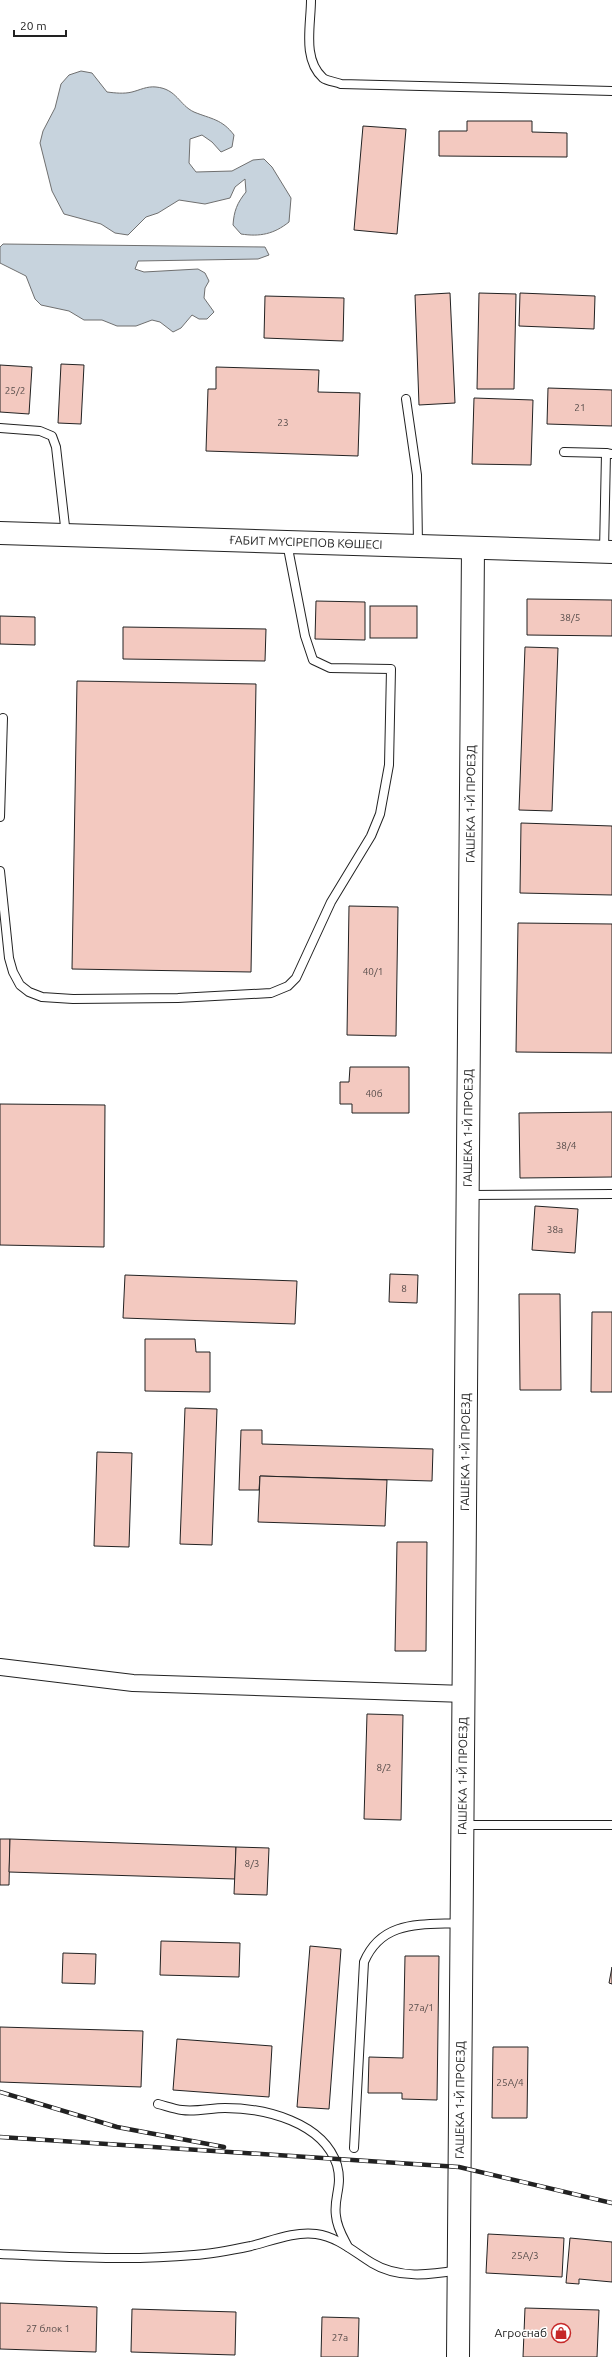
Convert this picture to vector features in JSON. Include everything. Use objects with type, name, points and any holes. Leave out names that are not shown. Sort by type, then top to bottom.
[{"type":"main road","name":"ҒАБИТ МҮСІРЕПОВ КӨШЕСІ","points":[[0,533],[608,552]]},
{"type":"main road","name":"ГАШЕКА 1-Й ПРОЕЗД","points":[[458,2357],[464,1825],[473,548]]},
{"type":"street","points":[[0,1667],[133,1683],[464,1694]]},
{"type":"lane","points":[[312,0],[310,55],[316,68],[324,79],[341,84],[612,91]]},
{"type":"lane","points":[[406,399],[417,475],[418,546]]},
{"type":"lane","points":[[0,428],[40,431],[52,436],[56,447],[66,535]]},
{"type":"lane","points":[[564,452],[609,454],[608,552]]},
{"type":"lane","points":[[0,871],[9,958],[20,985],[29,992],[42,997],[73,999],[178,998],[271,994],[284,988],[296,978],[331,902],[370,836],[380,814],[389,765],[391,669],[330,668],[314,660],[305,636],[287,542]]},
{"type":"lane","points":[[0,817],[3,718]]},
{"type":"lane","points":[[469,1195],[612,1194]]},
{"type":"lane","points":[[464,1825],[612,1825]]},
{"type":"lane","points":[[354,2148],[364,1962],[371,1946],[394,1931],[409,1925],[463,1923]]},
{"type":"lane","points":[[158,2104],[183,2110],[226,2108],[272,2114],[300,2124],[316,2133],[328,2147],[337,2166],[340,2187],[335,2215],[339,2230],[348,2248]]},
{"type":"lane","points":[[0,2254],[106,2259],[194,2255],[247,2247],[292,2236],[315,2234],[333,2238],[374,2265],[411,2275],[458,2270]]},
{"type":"shaded area","points":[[81,71],[92,73],[107,92],[126,93],[150,87],[163,88],[173,94],[189,109],[221,123],[234,135],[232,147],[221,152],[212,142],[202,135],[190,139],[189,163],[196,172],[232,171],[253,160],[264,159],[272,167],[291,198],[289,222],[266,234],[241,234],[233,225],[236,207],[246,192],[245,179],[235,187],[230,198],[205,204],[179,200],[158,213],[146,217],[128,235],[115,233],[101,224],[64,214],[52,191],[40,143],[43,131],[55,108],[61,84],[69,75]]},
{"type":"shaded area","points":[[3,244],[265,247],[269,255],[258,259],[138,261],[135,269],[144,272],[198,269],[205,273],[209,281],[205,288],[204,298],[214,312],[207,319],[199,319],[192,315],[181,328],[173,332],[160,322],[152,320],[136,326],[117,326],[102,320],[84,320],[69,311],[41,305],[35,299],[26,276],[0,263],[0,247]]},
{"type":"building","points":[[467,121],[532,121],[532,132],[567,133],[567,157],[439,156],[439,131],[467,131]]},
{"type":"building","points":[[363,126],[406,129],[397,234],[354,230]]},
{"type":"building","points":[[450,293],[455,403],[419,405],[415,295]]},
{"type":"building","points":[[479,293],[516,294],[514,389],[477,389]]},
{"type":"building","points":[[520,293],[595,296],[594,329],[519,326]]},
{"type":"building","points":[[265,296],[344,298],[343,341],[264,338]]},
{"type":"building","points":[[61,364],[84,365],[81,424],[58,423]]},
{"type":"building","points":[[0,365],[32,367],[29,414],[0,412]]},
{"type":"building","points":[[216,367],[319,370],[318,392],[360,393],[358,456],[206,451],[208,389],[216,389]]},
{"type":"building","points":[[548,388],[612,390],[612,426],[547,424]]},
{"type":"building","points":[[474,398],[533,400],[531,465],[472,464]]},
{"type":"building","points":[[527,599],[612,600],[612,636],[527,635]]},
{"type":"building","points":[[316,601],[365,602],[365,640],[315,639]]},
{"type":"building","points":[[370,606],[417,606],[417,638],[370,638]]},
{"type":"building","points":[[0,616],[35,617],[35,645],[0,644]]},
{"type":"building","points":[[123,627],[266,629],[265,661],[123,659]]},
{"type":"building","points":[[525,647],[558,648],[552,811],[519,810]]},
{"type":"building","points":[[77,681],[256,684],[251,972],[72,969]]},
{"type":"building","points":[[521,823],[612,826],[612,895],[520,893]]},
{"type":"building","points":[[349,906],[398,907],[396,1036],[347,1035]]},
{"type":"building","points":[[518,923],[612,924],[612,1053],[516,1052]]},
{"type":"building","points":[[350,1067],[409,1067],[409,1113],[352,1113],[352,1104],[340,1104],[340,1082],[349,1082]]},
{"type":"building","points":[[0,1104],[105,1105],[104,1247],[0,1245]]},
{"type":"building","points":[[612,1112],[612,1177],[520,1178],[519,1113]]},
{"type":"building","points":[[535,1206],[578,1209],[575,1253],[532,1250]]},
{"type":"building","points":[[390,1274],[418,1275],[417,1303],[389,1302]]},
{"type":"building","points":[[125,1275],[297,1281],[295,1324],[123,1318]]},
{"type":"building","points":[[519,1294],[560,1294],[561,1390],[520,1390]]},
{"type":"building","points":[[592,1312],[612,1312],[612,1392],[591,1392]]},
{"type":"building","points":[[145,1339],[195,1339],[196,1352],[210,1352],[210,1392],[145,1391]]},
{"type":"building","points":[[185,1408],[217,1409],[212,1545],[180,1544]]},
{"type":"building","points":[[241,1430],[262,1430],[262,1444],[433,1449],[432,1481],[260,1476],[259,1490],[239,1490]]},
{"type":"building","points":[[97,1452],[132,1453],[129,1547],[94,1546]]},
{"type":"building","points":[[260,1476],[387,1480],[385,1526],[258,1522]]},
{"type":"building","points":[[397,1542],[427,1542],[426,1651],[395,1651]]},
{"type":"building","points":[[367,1714],[403,1715],[401,1820],[364,1819]]},
{"type":"building","points":[[0,1839],[10,1839],[9,1885],[0,1885]]},
{"type":"building","points":[[10,1839],[236,1847],[235,1879],[9,1872]]},
{"type":"building","points":[[236,1847],[269,1848],[267,1895],[234,1894]]},
{"type":"building","points":[[161,1941],[240,1943],[239,1977],[160,1975]]},
{"type":"building","points":[[310,1946],[341,1949],[329,2109],[297,2107]]},
{"type":"building","points":[[63,1953],[96,1954],[95,1984],[62,1983]]},
{"type":"building","points":[[405,1956],[439,1956],[437,2100],[402,2099],[402,2093],[368,2093],[369,2057],[403,2058]]},
{"type":"building","points":[[612,1967],[612,1984],[609,1983]]},
{"type":"building","points":[[0,2027],[143,2031],[141,2087],[0,2082]]},
{"type":"building","points":[[177,2039],[272,2046],[269,2097],[173,2090]]},
{"type":"building","points":[[493,2047],[528,2047],[527,2118],[492,2118]]},
{"type":"building","points":[[488,2234],[564,2238],[562,2277],[486,2273]]},
{"type":"building","points":[[570,2238],[612,2242],[612,2282],[579,2279],[579,2284],[566,2283]]},
{"type":"building","points":[[0,2303],[97,2307],[96,2352],[0,2349]]},
{"type":"building","name":"Агроснаб","points":[[525,2308],[599,2310],[597,2357],[523,2357]]},
{"type":"building","points":[[132,2309],[236,2312],[235,2355],[131,2352]]},
{"type":"building","points":[[322,2317],[359,2318],[358,2357],[321,2357]]},
{"type":"railway","points":[[0,2092],[117,2127],[224,2147]]},
{"type":"railway","points":[[0,2137],[459,2167],[612,2203]]},
{"type":"place","name":"Агроснаб","points":[[561,2333]]}]
